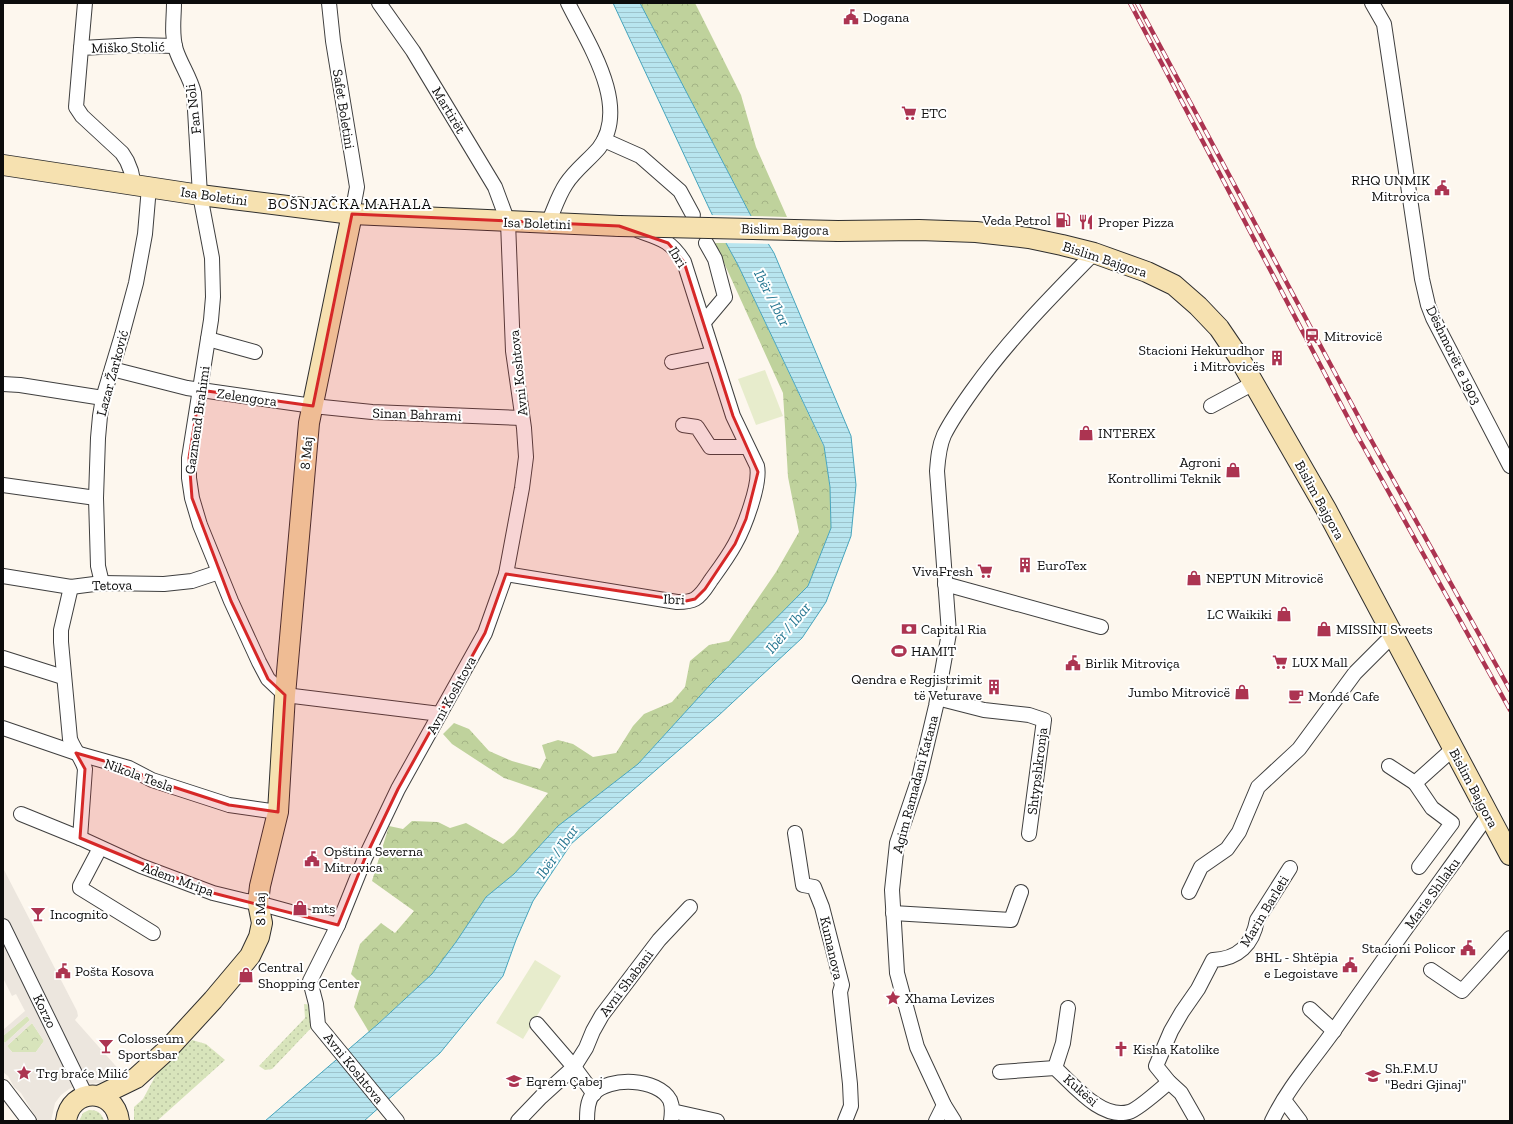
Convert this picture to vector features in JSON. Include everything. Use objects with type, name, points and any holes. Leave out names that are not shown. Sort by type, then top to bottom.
[{"type":"main road","name":"Isa Boletini","points":[[3,165],[200,195],[352,214],[619,226]]},
{"type":"main road","name":"8 Maj","points":[[66,1121],[70,1109],[74,1103],[136,1078],[168,1049],[213,1000],[250,956],[259,937],[262,923],[258,903],[260,886],[278,812],[285,695],[309,423],[352,214]]},
{"type":"main road","name":"Bislim Bajgora","points":[[619,226],[838,231],[919,230],[976,232],[1029,238],[1094,253],[1147,272],[1174,285],[1198,306],[1219,328],[1254,383],[1326,509],[1392,636],[1454,748],[1510,855]]},
{"type":"main road","name":"8 Maj","points":[[120,1121],[124,1103],[136,1078]]},
{"type":"main road","points":[[92,1096],[107,1099],[114,1106],[120,1121]]},
{"type":"street","name":"Miško Stolić","points":[[85,3],[76,107],[82,116],[122,153],[141,186]]},
{"type":"street","name":"Fan Noli","points":[[174,3],[173,36],[175,46],[191,82],[194,93],[200,195]]},
{"type":"street","name":"Safet Boletini","points":[[329,3],[333,41],[357,187],[352,214]]},
{"type":"street","name":"Martirët","points":[[379,3],[413,51],[495,187],[508,222]]},
{"type":"street","points":[[548,223],[566,183],[604,140],[611,116],[611,105],[607,84],[568,3]]},
{"type":"street","name":"Dëshmorët e 1903","points":[[1372,3],[1384,24],[1422,279],[1428,305],[1433,318],[1510,466]]},
{"type":"street","name":"Miško Stolić","points":[[81,48],[138,45],[175,46]]},
{"type":"street","points":[[604,140],[640,156],[680,191],[693,215]]},
{"type":"street","name":"Lazar Žarković","points":[[102,583],[98,566],[96,498],[98,438],[103,398],[136,284],[145,234],[141,186]]},
{"type":"street","name":"Gazmend Brahimi","points":[[200,195],[212,258],[212,320],[189,458],[189,478],[192,498],[200,525],[219,572],[259,662],[268,679],[285,695]]},
{"type":"street","name":"Avni Koshtova","points":[[397,1121],[318,1025],[316,1004],[310,981],[338,925],[365,858],[398,789],[485,633],[506,574],[522,488],[526,457],[513,351],[508,222]]},
{"type":"street","name":"Ibri","points":[[506,574],[677,602],[695,599],[705,589],[735,544],[746,519],[755,492],[758,472],[757,466],[733,416],[712,354],[704,322],[684,262],[676,250],[658,237],[619,226]]},
{"type":"street","points":[[704,322],[724,297],[715,259],[706,243]]},
{"type":"street","name":"Agim Ramadani Katana","points":[[954,1121],[944,1105],[917,1047],[897,973],[892,890],[897,843],[919,778],[937,698],[949,633],[937,471],[938,453],[944,436],[959,409],[1004,349],[1033,316],[1094,253]]},
{"type":"street","points":[[208,339],[255,352]]},
{"type":"street","points":[[672,362],[712,354]]},
{"type":"street","name":"Zelengora","points":[[112,369],[168,384],[200,390],[313,406]]},
{"type":"street","points":[[1211,406],[1254,383]]},
{"type":"street","points":[[3,384],[20,385],[103,398]]},
{"type":"street","name":"Sinan Bahrami","points":[[313,406],[372,412],[522,418]]},
{"type":"street","points":[[683,425],[697,428],[710,447],[747,447]]},
{"type":"street","points":[[3,485],[96,498]]},
{"type":"street","name":"Tetova","points":[[3,576],[71,586],[102,583],[164,584],[192,581],[219,572]]},
{"type":"street","points":[[945,584],[1101,627]]},
{"type":"street","points":[[71,586],[61,642],[63,677],[70,739],[76,753],[81,759],[84,770],[80,838]]},
{"type":"street","points":[[1189,892],[1201,867],[1227,849],[1239,832],[1258,786],[1299,750],[1355,673],[1392,636]]},
{"type":"street","points":[[3,658],[63,677]]},
{"type":"street","points":[[285,695],[440,714]]},
{"type":"street","name":"Shtypshkronja","points":[[937,698],[984,710],[1029,715],[1044,720],[1029,834]]},
{"type":"street","name":"Nikola Tesla","points":[[3,728],[76,753],[129,768],[152,780],[229,805],[278,812]]},
{"type":"street","points":[[1415,783],[1454,748]]},
{"type":"street","points":[[1389,766],[1415,783],[1432,808],[1452,823],[1420,867]]},
{"type":"street","name":"Adem Mripa","points":[[21,814],[80,838],[141,866],[213,893],[258,903],[338,925]]},
{"type":"street","name":"Marie Shllaku","points":[[1272,1121],[1295,1082],[1334,1031],[1371,976],[1488,815]]},
{"type":"street","name":"Kumanova","points":[[795,833],[804,885],[814,887],[822,907],[842,985],[840,992],[851,1106],[845,1121]]},
{"type":"street","points":[[100,848],[80,888],[153,933]]},
{"type":"street","name":"Marin Barleti","points":[[1198,1121],[1181,1093],[1169,1082],[1156,1066],[1171,1032],[1182,1012],[1198,989],[1213,960],[1232,957],[1240,952],[1252,938],[1257,920],[1290,868]]},
{"type":"street","points":[[893,913],[1010,920],[1021,892]]},
{"type":"street","name":"Avni Shabani","points":[[518,1121],[541,1097],[574,1067],[586,1048],[602,1015],[659,940],[690,907]]},
{"type":"street","name":"Korzo","points":[[3,926],[92,1096]]},
{"type":"street","points":[[1431,970],[1462,991],[1510,938]]},
{"type":"street","name":"Kukësi","points":[[1055,1068],[1063,1043],[1068,1008]]},
{"type":"street","points":[[1310,1008],[1334,1031]]},
{"type":"street","points":[[537,1024],[574,1067],[594,1094]]},
{"type":"street","name":"Kukësi","points":[[1000,1072],[1055,1068],[1097,1106],[1110,1112],[1130,1112],[1169,1082]]},
{"type":"street","points":[[587,1121],[590,1099],[601,1087],[618,1082],[641,1083],[660,1090],[666,1095],[672,1105],[672,1116],[718,1121]]},
{"type":"street","points":[[3,1087],[29,1121]]},
{"type":"street","points":[[1284,1100],[1300,1121]]},
{"type":"street","points":[[936,1121],[944,1105]]},
{"type":"highlighted area","points":[[352,214],[619,226],[668,243],[684,262],[733,416],[758,472],[746,519],[735,544],[705,589],[695,599],[686,601],[506,574],[485,633],[398,789],[365,858],[338,925],[213,893],[80,838],[85,769],[76,753],[129,768],[152,780],[229,805],[278,812],[285,695],[268,679],[259,662],[231,601],[192,498],[189,458],[200,390],[313,406]]},
{"type":"green space","points":[[640,3],[695,3],[741,95],[756,147],[787,217],[751,216]]},
{"type":"green space","points":[[715,243],[726,243],[738,265],[824,447],[830,487],[831,528],[808,586],[710,685],[638,764],[558,826],[514,874],[486,897],[456,942],[432,974],[369,1032],[354,1007],[361,984],[351,974],[360,944],[381,923],[395,933],[414,911],[372,881],[389,826],[403,829],[412,821],[438,822],[450,828],[466,823],[503,844],[514,835],[548,793],[504,778],[452,744],[443,734],[454,723],[469,729],[489,751],[512,761],[540,769],[546,758],[542,745],[558,740],[573,744],[593,757],[616,753],[633,726],[644,714],[672,702],[685,687],[690,661],[709,645],[729,641],[776,572],[799,532],[788,477],[783,393]]},
{"type":"green space","points":[[765,370],[783,416],[756,425],[738,379]]},
{"type":"green space","points":[[535,960],[561,976],[523,1039],[496,1023]]},
{"type":"green space","points":[[304,1004],[313,1005],[313,1026],[272,1069],[265,1070],[259,1066],[305,1018]]},
{"type":"green space","points":[[27,1016],[30,1020],[5,1043],[3,1041],[3,1036]]},
{"type":"green space","points":[[32,1023],[44,1041],[36,1052],[12,1052],[7,1046]]},
{"type":"green space","points":[[192,1040],[206,1044],[225,1060],[157,1121],[134,1121],[134,1107],[143,1099],[157,1073]]},
{"type":"green space","points":[[89,1110],[99,1112],[104,1121],[79,1121],[83,1113]]},
{"type":"shaded area","points":[[3,868],[77,1011],[78,1016],[75,1020],[122,1073],[102,1083],[80,1084],[69,1089],[61,1095],[55,1103],[51,1121],[38,1121],[21,1093],[14,1087],[8,1076],[3,1072],[3,1041],[5,1043],[30,1020],[27,1016],[3,1036],[3,1030],[25,1011],[16,994],[12,996],[3,978]],"holes":[[[32,1023],[44,1041],[36,1052],[12,1052],[7,1046]]]},
{"type":"water","name":"Ibër / Ibar","points":[[613,3],[640,3],[751,216],[774,253],[851,436],[856,485],[851,536],[826,602],[802,638],[718,716],[571,844],[533,901],[516,940],[503,976],[440,1053],[364,1121],[265,1121],[378,1024],[432,974],[456,942],[486,897],[514,874],[558,826],[638,764],[710,685],[808,586],[831,528],[830,487],[824,446],[738,265],[709,208]]},
{"type":"pier","points":[[710,215],[753,216],[771,244],[723,243]]},
{"type":"railway","points":[[1130,3],[1357,435],[1510,710]]},
{"type":"railway","points":[[1137,3],[1365,429],[1510,690]]},
{"type":"place","name":"Dogana","points":[[851,17]]},
{"type":"place","name":"ETC","points":[[909,113]]},
{"type":"place","name":"RHQ UNMIK Mitrovica","points":[[1442,188]]},
{"type":"place","name":"Veda Petrol","points":[[1063,220]]},
{"type":"place","name":"Proper Pizza","points":[[1086,222]]},
{"type":"place","name":"Mitrovicë","points":[[1312,336]]},
{"type":"place","name":"Stacioni Hekurudhor i Mitrovicës","points":[[1277,358]]},
{"type":"place","name":"INTEREX","points":[[1086,433]]},
{"type":"place","name":"Agroni Kontrollimi Teknik","points":[[1233,470]]},
{"type":"place","name":"EuroTex","points":[[1025,565]]},
{"type":"place","name":"VivaFresh","points":[[985,571]]},
{"type":"place","name":"NEPTUN Mitrovicë","points":[[1194,578]]},
{"type":"place","name":"LC Waikiki","points":[[1284,614]]},
{"type":"place","name":"Capital Ria","points":[[909,629]]},
{"type":"place","name":"MISSINI Sweets","points":[[1324,629]]},
{"type":"place","name":"HAMIT","points":[[899,651]]},
{"type":"place","name":"LUX Mall","points":[[1280,662]]},
{"type":"place","name":"Birlik Mitroviça","points":[[1073,663]]},
{"type":"place","name":"Qendra e Regjistrimit të Veturave","points":[[994,687]]},
{"type":"place","name":"Jumbo Mitrovicë","points":[[1242,692]]},
{"type":"place","name":"Mondé Cafe","points":[[1296,696]]},
{"type":"place","name":"Opština Severna Mitrovica","points":[[312,859]]},
{"type":"place","name":"mts","points":[[300,908]]},
{"type":"place","name":"Incognito","points":[[38,914]]},
{"type":"place","name":"Stacioni Policor","points":[[1468,948]]},
{"type":"place","name":"BHL - Shtëpia e Legoistave","points":[[1350,965]]},
{"type":"place","name":"Pošta Kosova","points":[[63,971]]},
{"type":"place","name":"Central Shopping Center","points":[[246,975]]},
{"type":"place","name":"Xhama Levizes","points":[[893,998]]},
{"type":"place","name":"Colosseum Sportsbar","points":[[106,1046]]},
{"type":"place","name":"Kisha Katolike","points":[[1121,1049]]},
{"type":"place","name":"Trg braće Milić","points":[[24,1073]]},
{"type":"place","name":"Sh.F.M.U \"Bedri Gjinaj\"","points":[[1373,1076]]},
{"type":"place","name":"Eqrem Çabej","points":[[514,1081]]},
{"type":"district","name":"BOŠNJAČKA MAHALA","points":[[350,204]]}]
